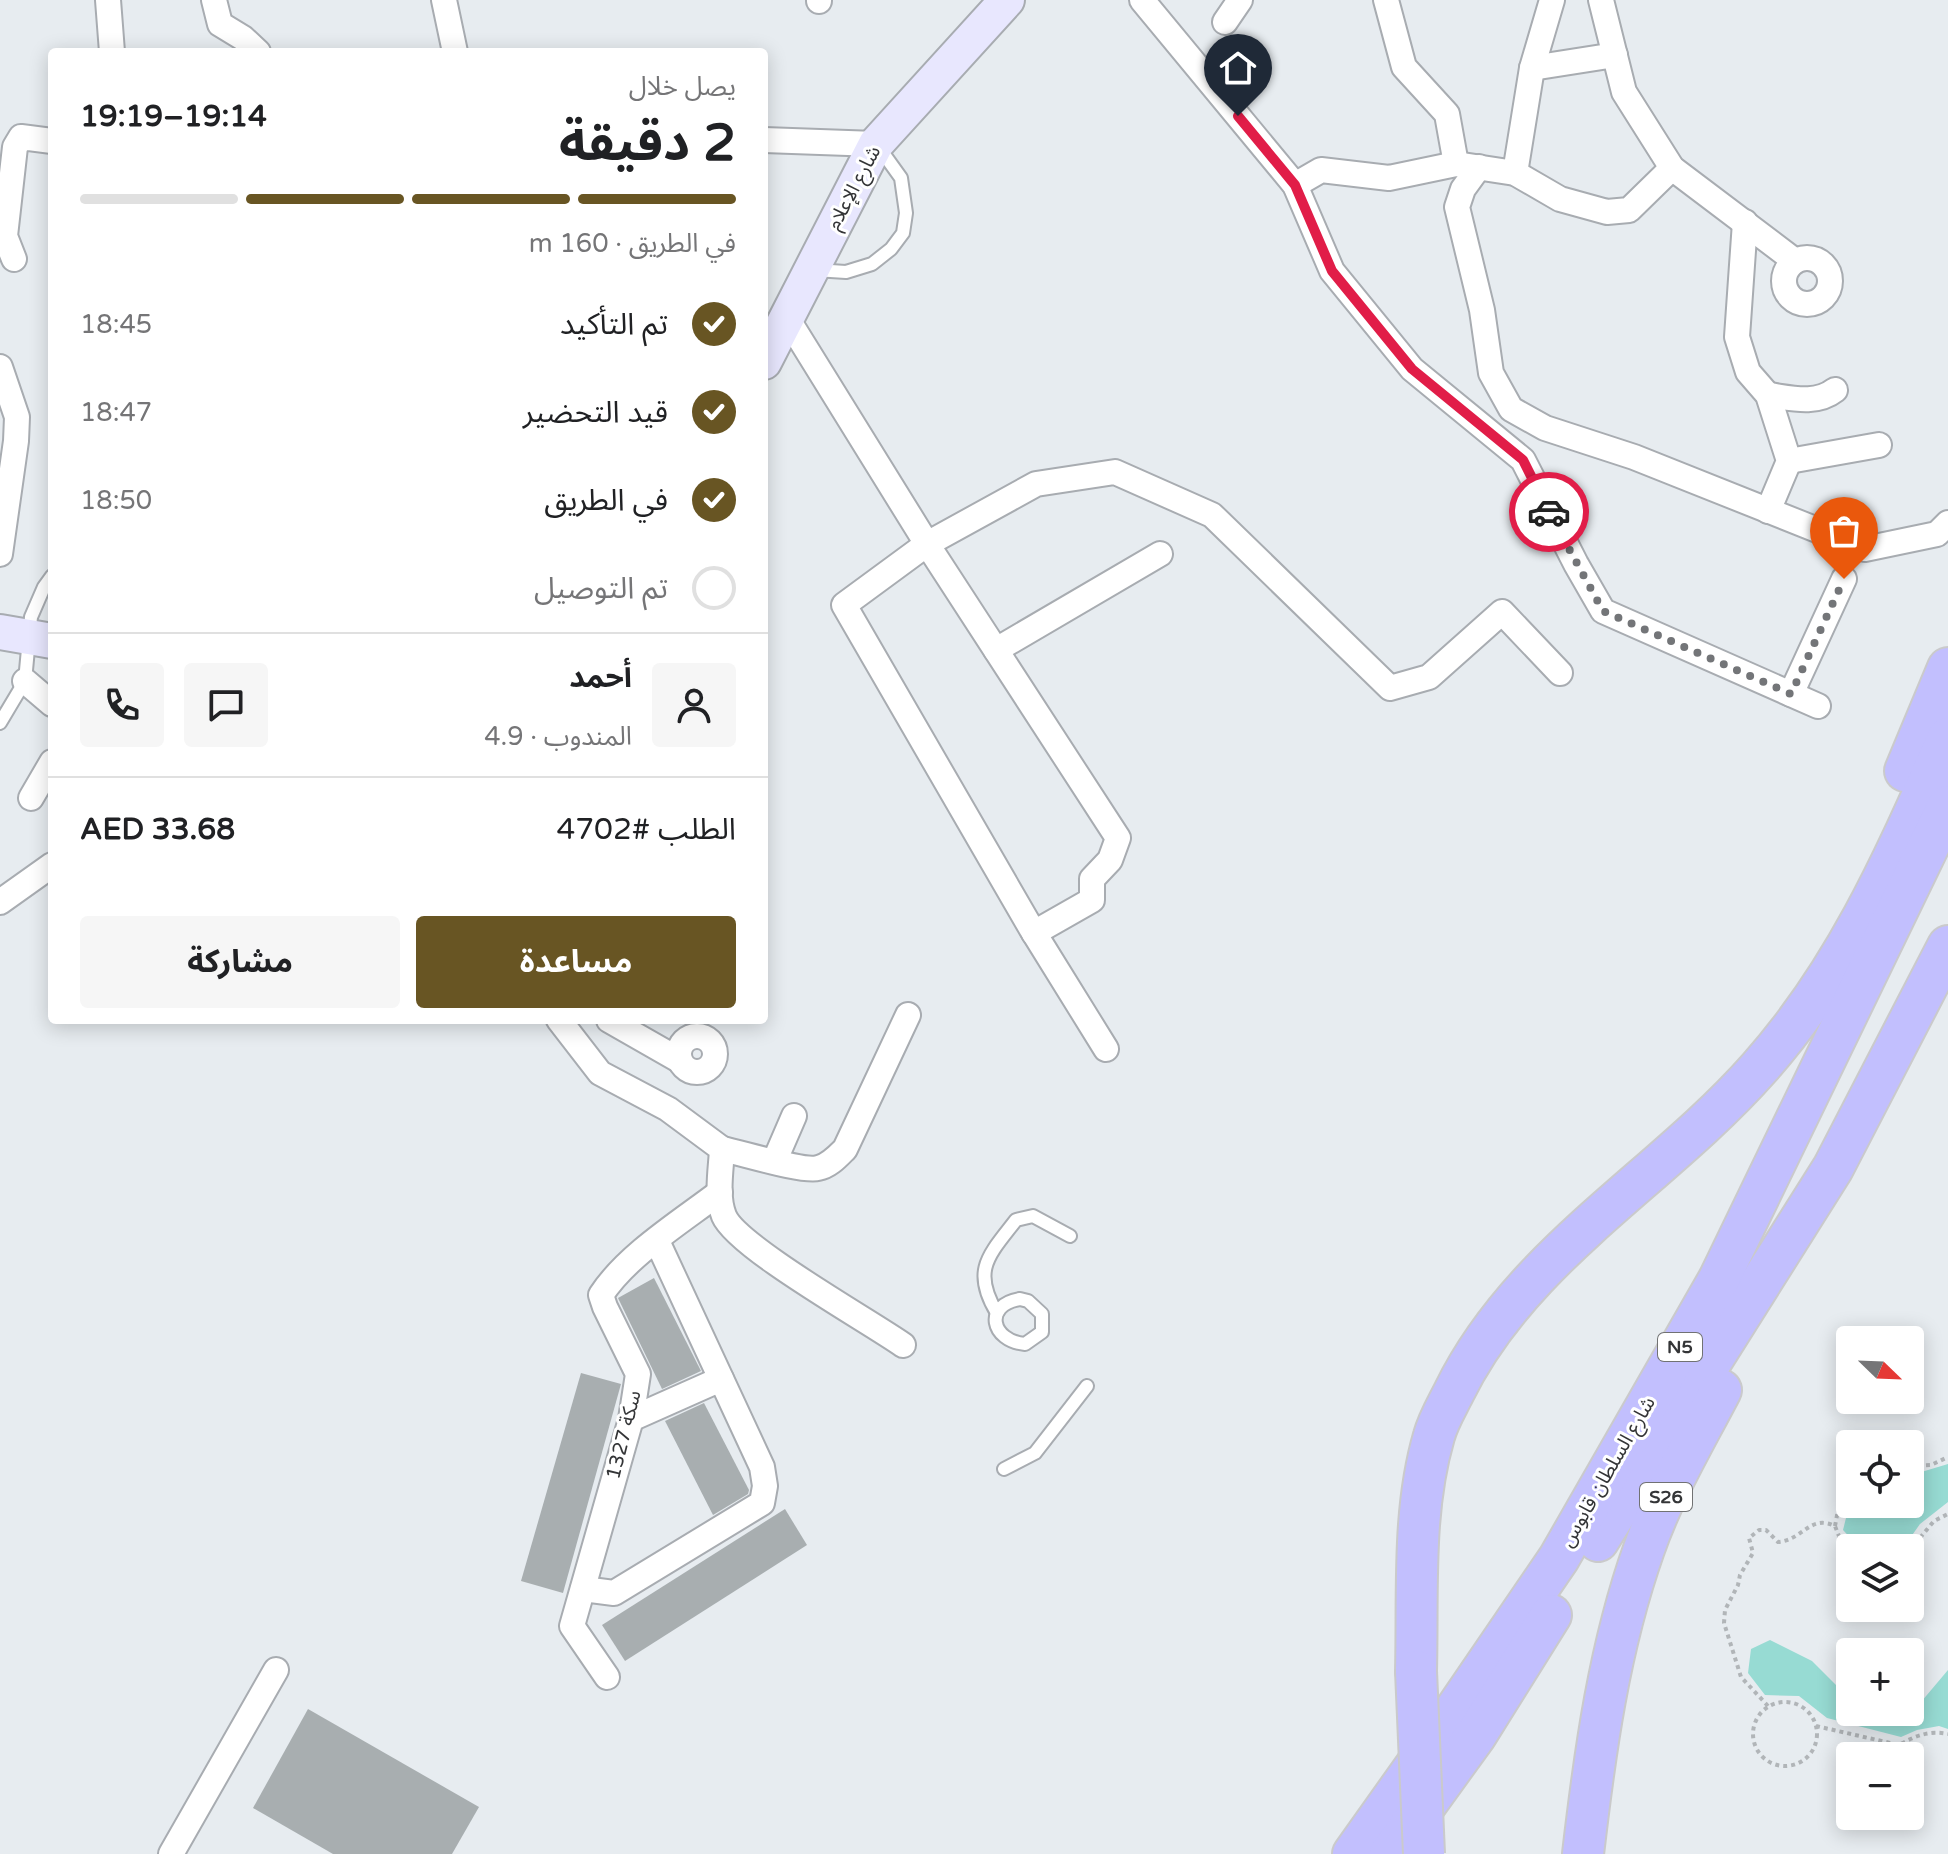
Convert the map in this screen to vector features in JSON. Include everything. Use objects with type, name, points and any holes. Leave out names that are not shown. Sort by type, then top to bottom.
[{"type":"highway","points":[[1669,1155],[1740,1052],[1812,963],[1861,873],[1948,668]]},
{"type":"highway","points":[[1424,1854],[1416,1671],[1420,1506],[1434,1434],[1469,1361],[1520,1292],[1587,1226],[1669,1155],[1759,1069],[1822,989],[1871,906],[1948,738]]},
{"type":"highway","name":"شارع السلطان قابوس","points":[[1353,1854],[1559,1558],[1719,1279],[1948,806]]},
{"type":"highway","name":"شارع السلطان قابوس","points":[[1390,1854],[1476,1735],[1833,1168],[1948,946]]},
{"type":"highway","name":"S26","points":[[1583,1854],[1592,1776],[1612,1661],[1644,1549],[1669,1491],[1833,1168]]},
{"type":"main road","name":"شارع الإعلام","points":[[768,354],[876,144],[1007,0]]},
{"type":"street","points":[[108,0],[112,48]]},
{"type":"street","points":[[214,0],[220,24],[254,48]]},
{"type":"street","points":[[444,0],[454,48]]},
{"type":"street","points":[[1142,0],[1295,185],[1332,271],[1412,369],[1523,460],[1603,611],[1818,706]]},
{"type":"street","points":[[1225,22],[1240,0]]},
{"type":"street","points":[[1386,0],[1404,67],[1447,114],[1468,166],[1457,207],[1482,310],[1491,373],[1511,409],[1545,428],[1634,457],[1865,549],[1937,534],[1948,523]]},
{"type":"street","points":[[1515,173],[1532,68],[1552,0]]},
{"type":"street","points":[[1601,0],[1624,92],[1672,168],[1795,261]]},
{"type":"street","points":[[1532,68],[1615,55]]},
{"type":"street","points":[[14,259],[5,236],[15,147],[21,137],[48,140]]},
{"type":"street","points":[[768,140],[876,144]]},
{"type":"street","points":[[1295,185],[1321,170],[1389,178],[1468,166],[1515,173],[1560,199],[1607,212],[1629,210],[1672,168]]},
{"type":"street","points":[[1745,222],[1737,337],[1748,372],[1768,395],[1789,461],[1768,511]]},
{"type":"street","points":[[787,318],[927,544],[1118,838],[1110,860],[1092,879],[1092,900],[1034,933]]},
{"type":"street","points":[[0,367],[17,417],[0,554]]},
{"type":"street","points":[[1768,395],[1798,399],[1825,398],[1835,390]]},
{"type":"street","points":[[1789,461],[1879,445]]},
{"type":"street","points":[[1106,1049],[1034,933],[844,605],[927,544],[1036,484],[1115,472],[1212,515],[1390,688],[1429,677],[1502,612],[1560,673]]},
{"type":"street","points":[[996,650],[1160,554]]},
{"type":"street","points":[[1791,694],[1844,579]]},
{"type":"street","points":[[25,681],[48,701]]},
{"type":"street","points":[[31,798],[48,769]]},
{"type":"street","points":[[0,902],[48,868]]},
{"type":"street","points":[[562,1024],[600,1073],[668,1109],[722,1149],[794,1167],[817,1169],[832,1162],[845,1149],[908,1015]]},
{"type":"street","points":[[616,1024],[679,1060]]},
{"type":"street","points":[[775,1160],[794,1116]]},
{"type":"street","points":[[722,1149],[720,1192],[724,1217],[739,1235],[903,1345]]},
{"type":"street","name":"سكة 1327","points":[[607,1677],[572,1626],[631,1419],[638,1374],[601,1295],[611,1281],[657,1241],[720,1192]]},
{"type":"street","points":[[583,1589],[614,1593],[762,1503],[765,1486],[762,1467],[657,1241]]},
{"type":"street","points":[[631,1419],[721,1379]]},
{"type":"street","points":[[171,1854],[276,1670]]},
{"type":"lane","points":[[811,270],[846,272],[872,264],[891,249],[903,233],[906,213],[901,178],[876,144]]},
{"type":"lane","points":[[0,723],[25,681],[31,617],[48,582]]},
{"type":"lane","points":[[997,1313],[985,1293],[983,1275],[987,1257],[1016,1220],[1033,1216],[1070,1236]]},
{"type":"lane","points":[[1004,1469],[1035,1453],[1087,1386]]},
{"type":"path","points":[[1924,1465],[1948,1457]]},
{"type":"path","points":[[1923,1534],[1934,1521],[1948,1514]]},
{"type":"path","points":[[1836,1518],[1838,1534]]},
{"type":"path","points":[[1768,1706],[1741,1677],[1724,1623],[1725,1610],[1753,1553],[1749,1538],[1759,1530],[1766,1530],[1778,1542],[1791,1541],[1812,1523],[1826,1521],[1835,1526]]},
{"type":"path","points":[[1783,1701],[1799,1705],[1811,1716],[1816,1726],[1816,1740],[1808,1757],[1790,1766],[1774,1765],[1758,1753],[1752,1735],[1755,1720],[1768,1706],[1783,1701]]},
{"type":"path","points":[[1816,1726],[1899,1745],[1916,1736],[1936,1731],[1948,1734]]},
{"type":"shaded area","points":[[1948,1464],[1948,1502],[1920,1524],[1913,1534],[1847,1534],[1843,1530],[1846,1518],[1924,1518],[1924,1471]]},
{"type":"shaded area","points":[[1770,1640],[1812,1661],[1836,1685],[1836,1720],[1827,1718],[1799,1696],[1765,1695],[1748,1673],[1751,1649]]},
{"type":"shaded area","points":[[1948,1670],[1948,1729],[1939,1726],[1901,1737],[1858,1726],[1924,1726],[1924,1698]]},
{"type":"building","points":[[654,1278],[701,1371],[662,1389],[618,1298]]},
{"type":"building","points":[[581,1373],[621,1384],[563,1593],[521,1581]]},
{"type":"building","points":[[704,1403],[749,1490],[748,1494],[713,1515],[665,1421]]},
{"type":"building","points":[[785,1509],[807,1545],[625,1661],[602,1625]]},
{"type":"building","points":[[308,1709],[479,1807],[452,1854],[333,1854],[253,1808]]},
{"type":"way so far","points":[[1549,512],[1603,611],[1791,694],[1844,579]]},
{"type":"route","points":[[1238,116],[1295,185],[1332,271],[1412,369],[1523,460],[1549,512]]}]
